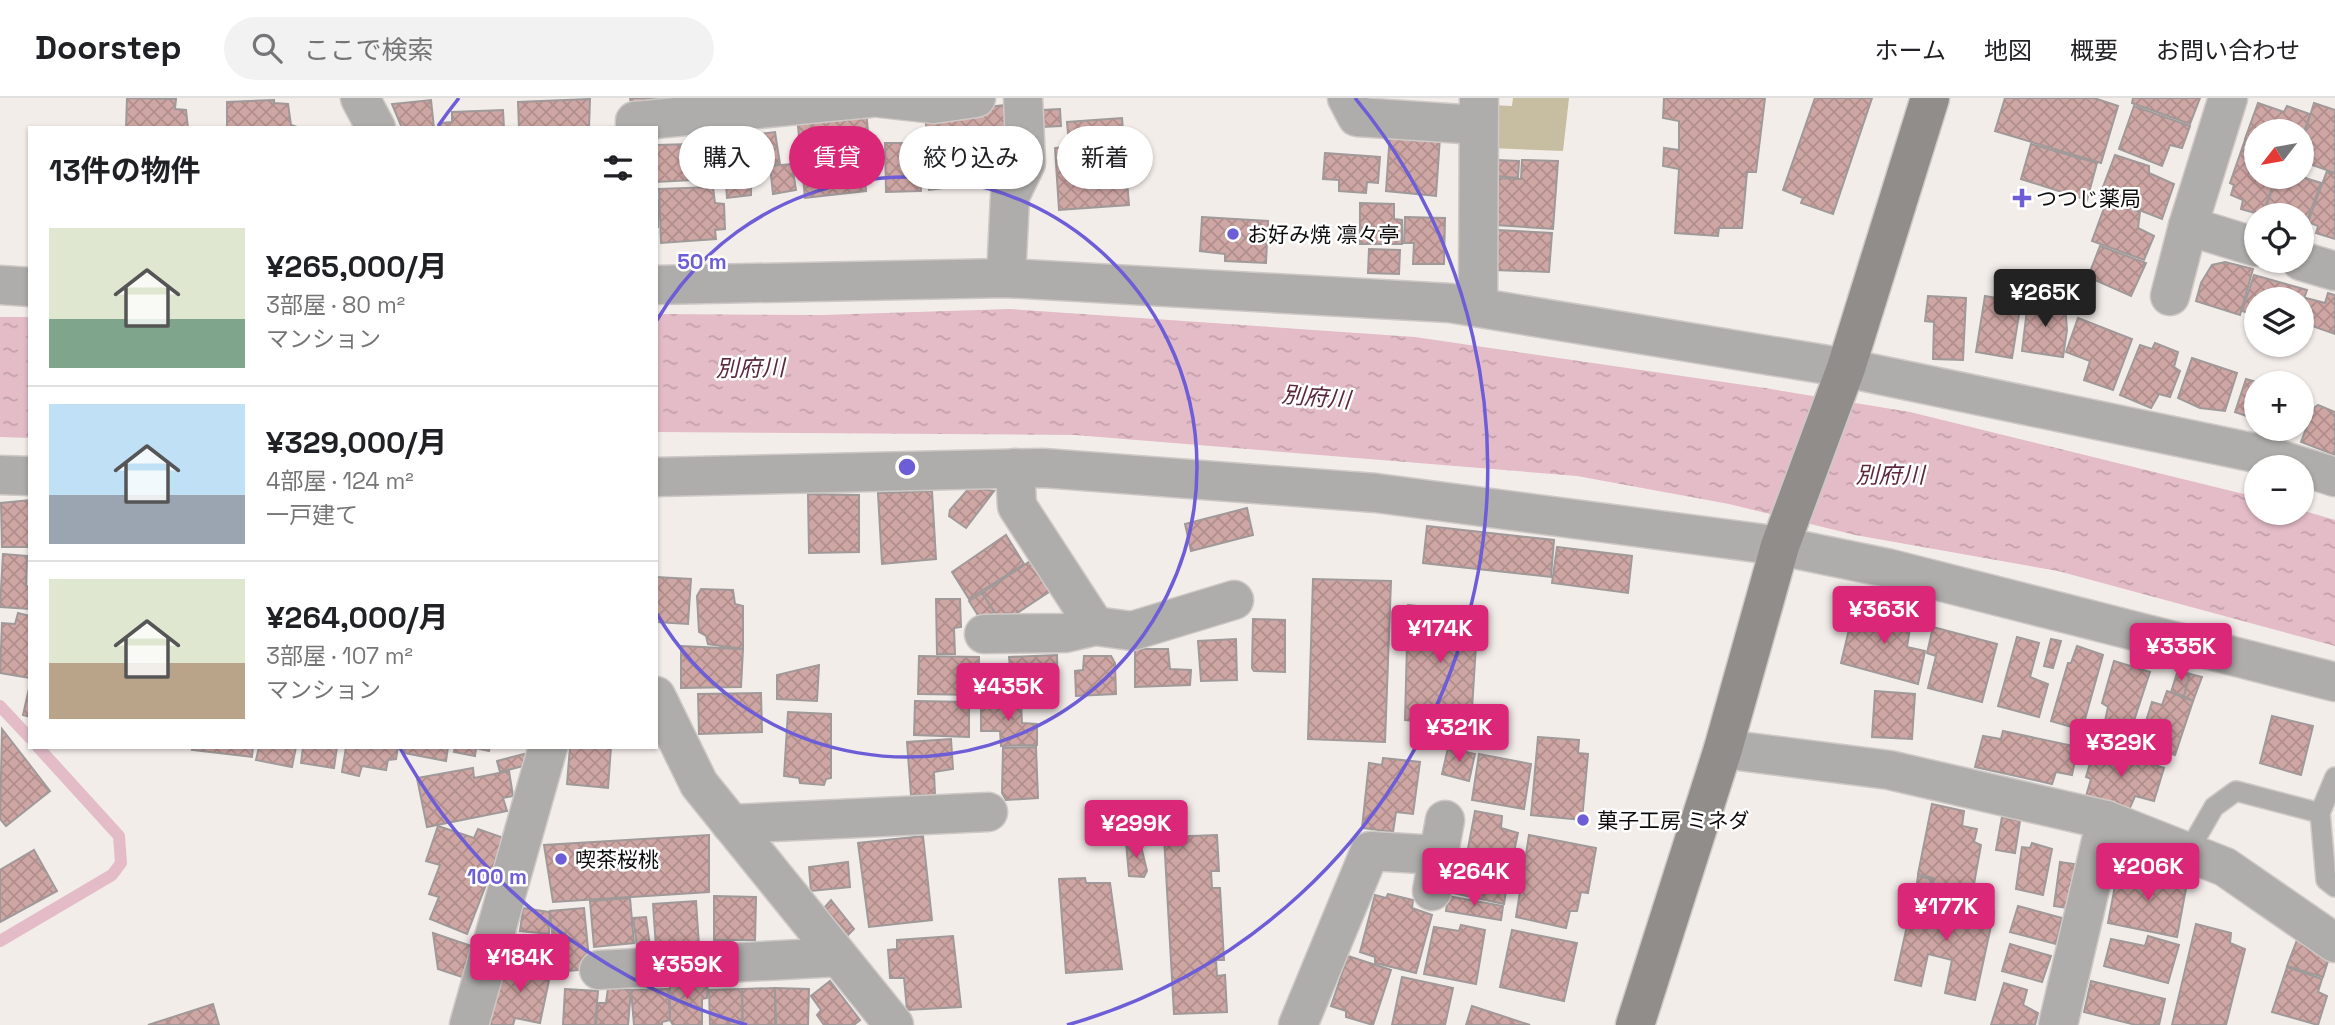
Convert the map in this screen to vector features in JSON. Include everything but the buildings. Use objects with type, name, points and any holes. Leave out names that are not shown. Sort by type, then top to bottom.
[{"type":"street","points":[[360,98],[375,126]]},
{"type":"street","points":[[635,126],[635,121],[870,98]]},
{"type":"street","points":[[880,98],[920,100],[934,104],[976,98]]},
{"type":"street","points":[[1006,278],[1010,196],[1026,163],[1023,98]]},
{"type":"street","points":[[1347,98],[1357,117],[1479,111],[1478,307]]},
{"type":"street","points":[[1635,1025],[1723,749],[1780,546],[1846,368],[1930,98]]},
{"type":"street","points":[[2171,296],[2188,226],[2228,98]]},
{"type":"street","points":[[2188,226],[2244,243]]},
{"type":"street","points":[[2314,265],[2335,271]]},
{"type":"street","points":[[658,285],[1006,278],[1436,302],[1846,368],[2265,455],[2335,477]]},
{"type":"street","points":[[0,285],[28,287]]},
{"type":"street","points":[[1015,468],[1017,506],[1095,626]]},
{"type":"street","points":[[658,477],[1057,468],[1376,493],[1780,546],[1887,568],[2335,682]]},
{"type":"street","points":[[0,475],[28,476]]},
{"type":"street","points":[[984,634],[1065,633],[1095,626],[1132,631],[1234,600]]},
{"type":"street","points":[[658,700],[699,784],[894,1025]]},
{"type":"street","points":[[469,1025],[547,749]]},
{"type":"street","points":[[1723,749],[1889,770],[2106,820],[2225,867],[2335,943]]},
{"type":"street","points":[[731,824],[988,812]]},
{"type":"street","points":[[2058,1025],[2106,820]]},
{"type":"street","points":[[1299,1000],[1370,851],[1439,855]]},
{"type":"street","points":[[599,970],[838,957]]},
{"type":"lane","points":[[2335,776],[2320,813],[2326,880],[2335,887]]},
{"type":"lane","points":[[2188,852],[2214,807],[2236,791],[2320,813]]},
{"type":"shaded area","points":[[1513,98],[1569,98],[1563,151],[1491,148],[1493,105],[1512,106]]},
{"type":"water","name":"別府川","points":[[1010,309],[1415,337],[1910,412],[2244,494],[2244,525],[2314,525],[2314,514],[2335,520],[2335,646],[2058,571],[1855,535],[1729,504],[1577,476],[1075,435],[658,432],[658,314],[822,315]]},
{"type":"water","points":[[0,317],[28,317],[28,438],[0,437]]},
{"type":"waterway","points":[[0,706],[28,736]]},
{"type":"waterway","points":[[0,941],[112,875],[121,863],[119,836],[40,749]]},
{"type":"place","name":"つつじ薬局","points":[[2022,198]]},
{"type":"place","name":"お好み焼 凛々亭","points":[[1233,234]]},
{"type":"place","name":"菓子工房 ミネダ","points":[[1583,820]]},
{"type":"place","name":"喫茶桜桃","points":[[561,859]]}]
